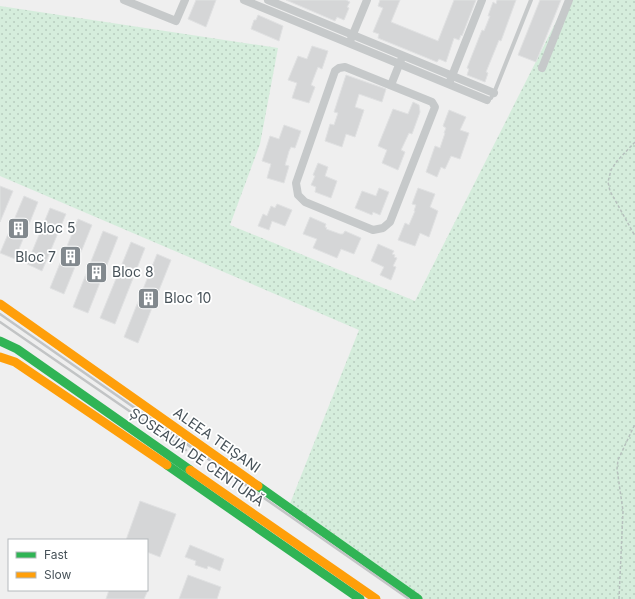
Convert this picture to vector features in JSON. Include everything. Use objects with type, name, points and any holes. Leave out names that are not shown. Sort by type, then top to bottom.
[{"type":"main road","name":"ALEEA TEIȘANI","points":[[0,304],[418,599]]},
{"type":"main road","name":"ȘOSEAUA DE CENTURĂ","points":[[0,341],[17,349],[376,599]]},
{"type":"main road","name":"ȘOSEAUA DE CENTURĂ","points":[[0,357],[15,362],[139,445],[360,599]]},
{"type":"street","points":[[124,0],[176,21],[185,0]]},
{"type":"street","points":[[268,0],[494,93]]},
{"type":"street","points":[[349,43],[367,0]]},
{"type":"street","points":[[449,84],[482,0]]},
{"type":"street","points":[[542,68],[569,0]]},
{"type":"street","points":[[249,1],[487,100]]},
{"type":"street","points":[[391,85],[402,55]]},
{"type":"street","points":[[345,67],[391,85],[432,102],[435,108],[390,222],[383,228],[373,230],[305,202],[298,195],[296,183],[335,71],[345,67]]},
{"type":"lane","points":[[487,100],[491,98],[494,93],[531,0]]},
{"type":"path","points":[[635,142],[617,161],[611,170],[608,182],[610,191],[635,236]]},
{"type":"path","points":[[619,599],[623,511],[617,469],[618,460],[635,424]]},
{"type":"green space","points":[[567,0],[635,0],[635,599],[421,599],[289,506],[359,330],[0,176],[0,6],[278,48],[260,144],[230,225],[415,301]]},
{"type":"building","points":[[196,0],[216,0],[206,27],[188,19]]},
{"type":"building","points":[[286,0],[346,0],[350,2],[347,7],[349,8],[344,20],[337,17],[335,21]]},
{"type":"building","points":[[380,0],[400,0],[391,22],[438,41],[454,0],[476,0],[462,36],[461,35],[459,40],[454,38],[446,62],[439,59],[437,62],[378,38],[379,34],[373,32],[383,8],[378,6]]},
{"type":"building","points":[[497,0],[516,0],[501,41],[499,40],[486,72],[488,73],[485,82],[467,75],[469,69],[467,68],[482,30],[484,31],[490,16],[488,16],[493,2],[496,4]]},
{"type":"building","points":[[540,0],[561,0],[536,62],[518,55]]},
{"type":"building","points":[[258,15],[283,26],[279,41],[251,29],[254,20],[256,20]]},
{"type":"building","points":[[312,46],[328,51],[322,69],[318,67],[311,85],[315,87],[309,103],[292,98],[297,83],[288,80],[298,56],[307,59]]},
{"type":"building","points":[[346,75],[386,89],[382,102],[359,94],[355,107],[364,110],[355,137],[346,134],[342,147],[325,141],[330,124],[334,125],[338,113],[334,112]]},
{"type":"building","points":[[413,102],[419,105],[420,112],[412,134],[409,133],[401,150],[405,152],[398,170],[382,163],[387,150],[378,146],[393,109],[408,114]]},
{"type":"building","points":[[449,110],[466,117],[460,130],[469,133],[460,159],[451,156],[445,169],[441,167],[437,177],[426,172],[435,146],[440,148],[446,128],[443,126]]},
{"type":"building","points":[[284,125],[301,131],[295,148],[291,147],[289,151],[285,165],[289,166],[284,183],[267,178],[271,164],[262,161],[270,136],[279,139]]},
{"type":"building","points":[[318,163],[328,167],[325,176],[337,181],[331,198],[315,192],[316,187],[311,185]]},
{"type":"building","points":[[0,186],[13,191],[0,222]]},
{"type":"building","points":[[379,188],[389,192],[380,215],[373,212],[372,215],[355,208],[362,191],[376,196]]},
{"type":"building","points":[[418,188],[435,194],[430,207],[438,211],[429,237],[420,233],[415,246],[398,240],[405,223],[409,225],[415,211],[416,205],[412,204]]},
{"type":"building","name":"Bloc 5","points":[[24,196],[38,202],[15,259],[0,253]]},
{"type":"building","points":[[277,204],[292,210],[285,226],[272,221],[269,230],[258,226],[263,214],[267,216],[271,206],[275,208]]},
{"type":"building","points":[[50,208],[66,214],[42,271],[27,264]]},
{"type":"building","points":[[310,217],[326,224],[326,229],[340,234],[343,234],[345,231],[361,238],[354,254],[341,249],[337,258],[313,248],[317,239],[303,234]]},
{"type":"building","name":"Bloc 7","points":[[78,219],[92,225],[64,294],[50,288]]},
{"type":"building","name":"Bloc 8","points":[[103,231],[118,237],[88,313],[73,307]]},
{"type":"building","points":[[131,242],[145,248],[115,324],[100,318]]},
{"type":"building","points":[[378,244],[394,251],[392,254],[397,258],[393,266],[396,267],[391,280],[380,275],[384,267],[371,261]]},
{"type":"building","name":"Bloc 10","points":[[157,254],[171,260],[138,343],[124,337]]},
{"type":"building","points":[[140,501],[176,514],[160,557],[148,552],[148,539],[126,539]]},
{"type":"building","points":[[190,545],[224,559],[220,571],[208,566],[207,569],[195,565],[196,561],[185,557]]},
{"type":"building","points":[[188,575],[221,587],[217,599],[179,599]]},
{"type":"building","points":[[109,591],[148,591],[144,599],[106,599]]},
{"type":"railway","points":[[0,314],[409,599]]},
{"type":"railway","points":[[0,322],[186,450]]},
{"type":"traffic: fast","points":[[0,341],[17,349],[190,470]]},
{"type":"traffic: fast","points":[[167,465],[360,599]]},
{"type":"traffic: fast","points":[[258,486],[418,599]]},
{"type":"traffic: slow","points":[[0,304],[258,486]]},
{"type":"traffic: slow","points":[[0,357],[15,362],[167,465]]},
{"type":"traffic: slow","points":[[190,470],[376,599]]},
{"type":"place","name":"Bloc 5","points":[[19,228]]},
{"type":"place","name":"Bloc 7","points":[[71,257]]},
{"type":"place","name":"Bloc 8","points":[[96,272]]},
{"type":"place","name":"Bloc 10","points":[[148,298]]}]
